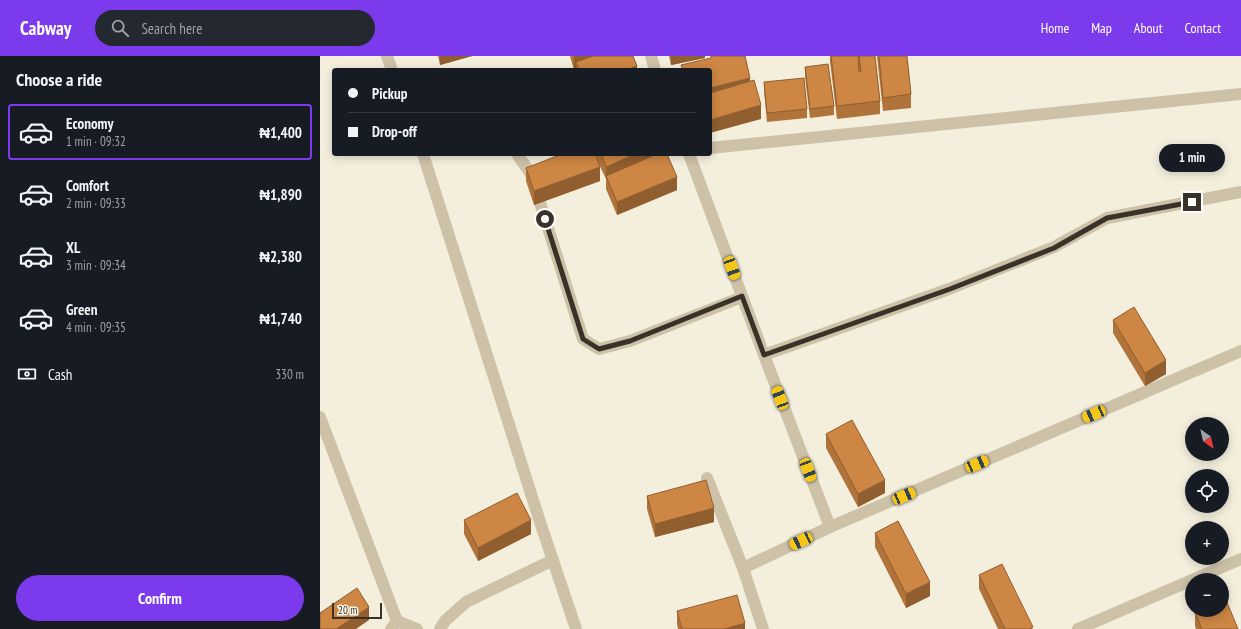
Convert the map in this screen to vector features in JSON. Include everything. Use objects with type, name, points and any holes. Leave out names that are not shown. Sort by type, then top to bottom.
[{"type":"street","points":[[387,56],[391,68]]},
{"type":"street","points":[[651,56],[654,68]]},
{"type":"street","points":[[712,148],[1241,94]]},
{"type":"street","points":[[424,156],[576,629]]},
{"type":"street","points":[[518,156],[535,172],[583,339],[599,349],[630,341],[742,296]]},
{"type":"street","points":[[690,156],[830,527]]},
{"type":"street","points":[[764,355],[950,289],[1054,248],[1107,218],[1241,192]]},
{"type":"street","points":[[743,568],[830,527],[1241,350]]},
{"type":"street","points":[[320,417],[394,625],[417,629]]},
{"type":"street","points":[[708,478],[743,568],[763,629]]},
{"type":"street","points":[[1078,629],[1241,559]]},
{"type":"street","points":[[440,629],[446,621],[466,602],[553,560]]},
{"type":"building","points":[[593,56],[633,56],[637,66],[632,68],[578,68],[576,62]]},
{"type":"building","points":[[711,56],[745,56],[750,78],[712,88],[712,68],[682,68],[681,65],[711,58]]},
{"type":"building","points":[[831,56],[858,56],[859,72],[861,71],[859,56],[875,56],[880,101],[837,106]]},
{"type":"building","points":[[879,56],[907,56],[911,94],[883,98]]},
{"type":"building","points":[[828,64],[834,106],[810,109],[805,67]]},
{"type":"building","points":[[804,78],[807,109],[767,113],[764,82]]},
{"type":"building","points":[[754,80],[761,105],[712,119],[712,92]]},
{"type":"building","points":[[557,156],[596,156],[600,167],[534,191],[526,168]]},
{"type":"building","points":[[602,156],[631,156],[606,167]]},
{"type":"building","points":[[652,156],[668,156],[677,177],[617,202],[606,176]]},
{"type":"building","points":[[1134,307],[1166,360],[1145,373],[1113,320]]},
{"type":"building","points":[[852,420],[885,480],[858,494],[826,434]]},
{"type":"building","points":[[706,480],[714,508],[655,524],[647,496]]},
{"type":"building","points":[[517,493],[531,520],[478,548],[464,520]]},
{"type":"building","points":[[898,521],[930,582],[906,594],[875,533]]},
{"type":"building","points":[[1002,564],[1033,627],[1029,629],[1005,629],[979,575]]},
{"type":"building","points":[[357,588],[369,607],[336,629],[320,629],[320,613]]},
{"type":"building","points":[[737,595],[745,623],[724,629],[682,629],[677,611]]},
{"type":"building","points":[[1229,607],[1238,629],[1202,629],[1197,617],[1229,617]]},
{"type":"route","points":[[545,219],[583,339],[599,349],[630,341],[742,296],[764,355],[950,289],[1054,248],[1107,218],[1192,202]]}]
